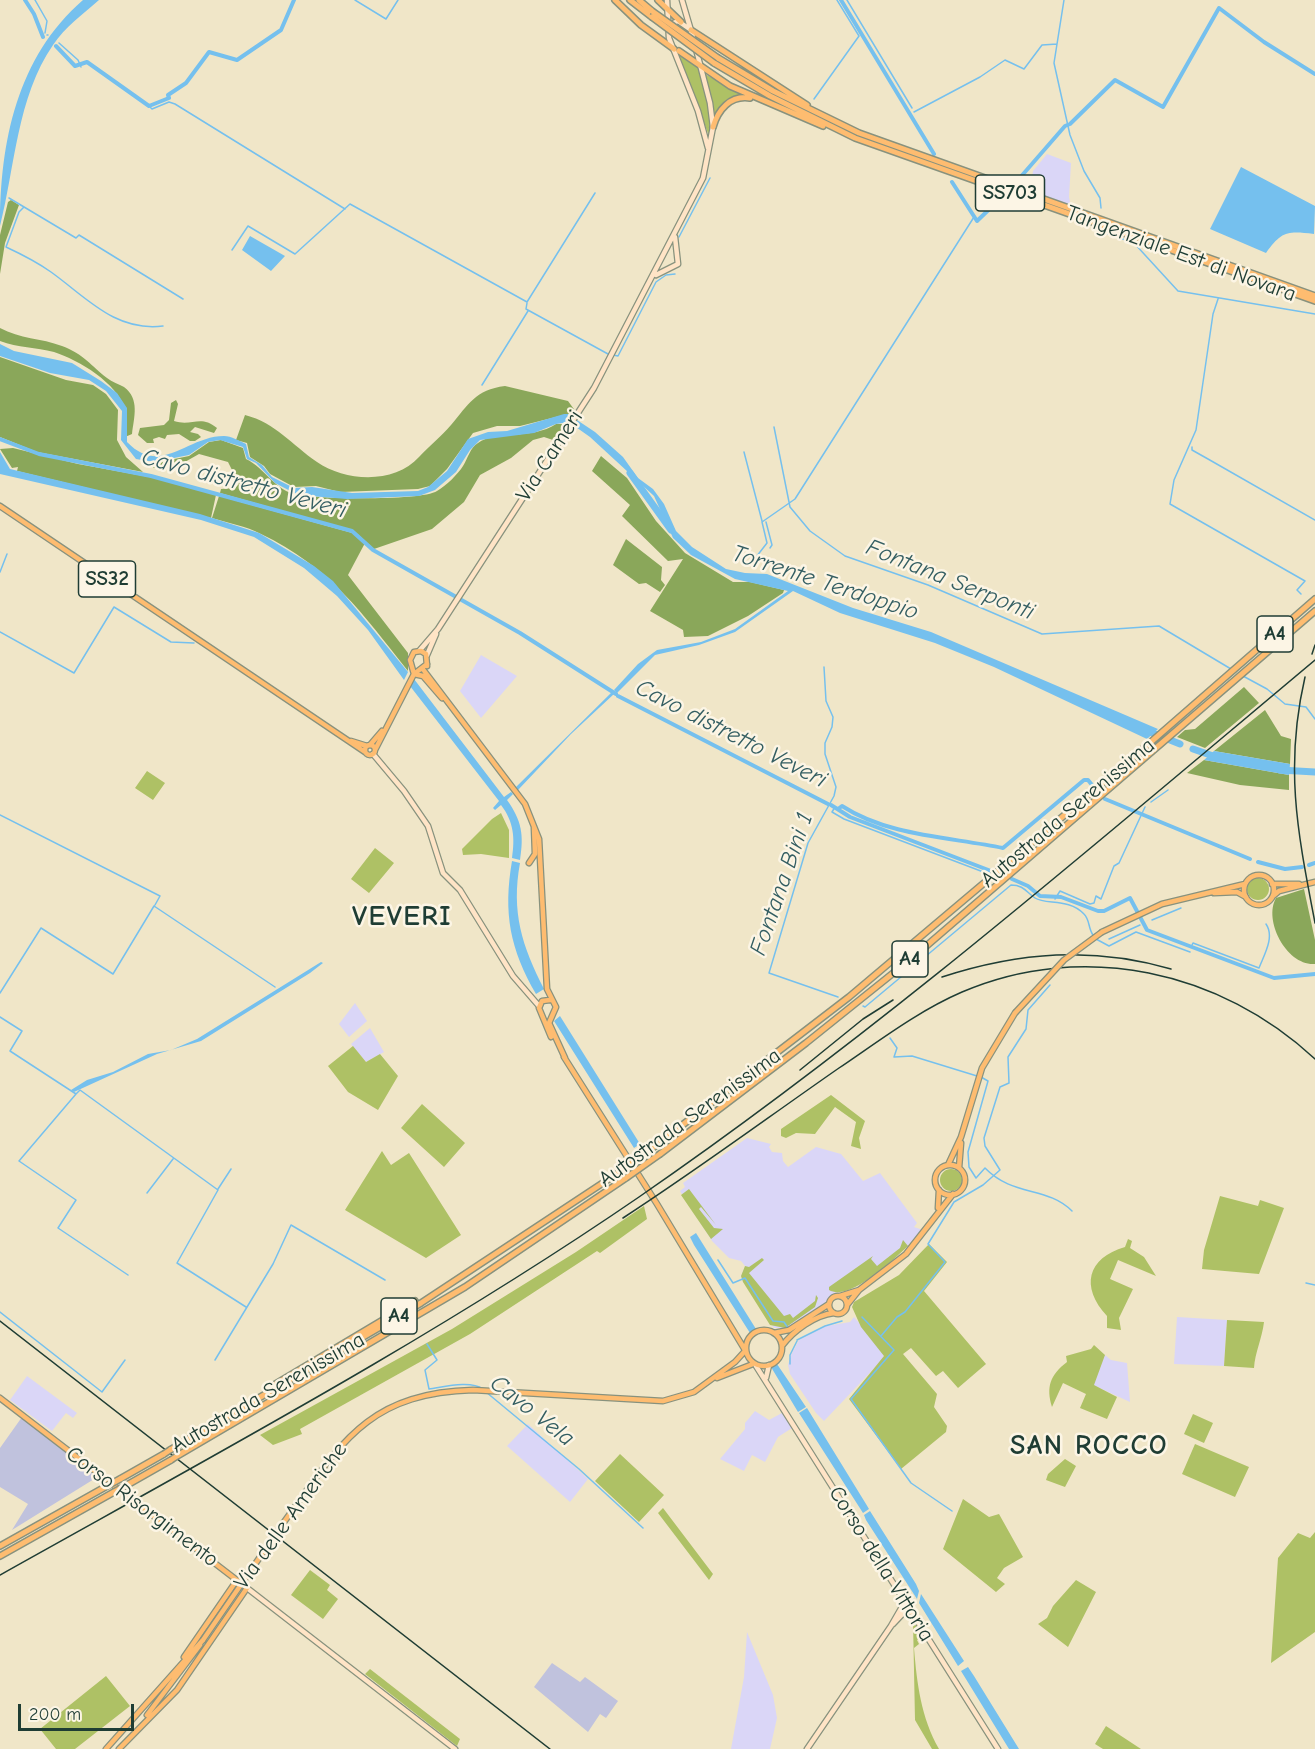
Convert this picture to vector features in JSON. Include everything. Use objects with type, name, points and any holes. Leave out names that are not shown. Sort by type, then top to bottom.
[{"type":"highway","name":"SS703","points":[[615,0],[641,25],[701,69],[756,99],[852,133]]},
{"type":"highway","name":"Tangenziale Est di Novara","points":[[630,0],[716,60],[852,133],[1315,301]]},
{"type":"highway","name":"Tangenziale Est di Novara","points":[[639,0],[652,14]]},
{"type":"highway","points":[[658,0],[681,22]]},
{"type":"highway","name":"SS703","points":[[691,30],[852,133]]},
{"type":"highway","name":"SS703","points":[[713,127],[716,118],[726,104],[744,97],[756,99]]},
{"type":"highway","name":"Tangenziale Est di Novara","points":[[852,133],[1315,296]]},
{"type":"highway","name":"Autostrada Serenissima","points":[[0,1546],[167,1452],[412,1308],[621,1171],[841,1004],[1144,748],[1315,599]]},
{"type":"highway","name":"Autostrada Serenissima","points":[[0,1556],[171,1460],[465,1287],[660,1154],[806,1043],[917,954],[1315,611]]},
{"type":"highway","points":[[517,1237],[543,1224]]},
{"type":"highway","points":[[252,1402],[270,1388],[415,1301]]},
{"type":"main road","name":"SS32","points":[[0,506],[345,739],[367,748]]},
{"type":"main road","points":[[367,748],[369,755],[374,752],[406,688],[414,674],[420,667],[427,655],[420,650],[411,656],[420,667],[431,678],[518,796],[533,821],[538,839],[548,1000],[556,1006],[551,1015],[550,1030],[565,1058]]},
{"type":"main road","points":[[414,674],[423,676],[447,702]]},
{"type":"main road","points":[[367,748],[386,727]]},
{"type":"main road","points":[[367,748],[374,752]]},
{"type":"main road","points":[[529,863],[535,854],[533,821]]},
{"type":"main road","points":[[959,1168],[962,1137],[979,1077],[998,1038],[1015,1013],[1056,967],[1102,932],[1139,913],[1245,884],[1250,878],[1258,875],[1266,877],[1272,884],[1271,897]]},
{"type":"main road","points":[[1205,894],[1237,892],[1259,904],[1280,891],[1315,882]]},
{"type":"main road","points":[[1245,884],[1246,898]]},
{"type":"main road","points":[[1272,884],[1305,885]]},
{"type":"main road","points":[[548,1000],[539,1006],[547,1032],[736,1331],[745,1351],[755,1365],[769,1365],[780,1357],[782,1346],[791,1332],[829,1304],[832,1298],[858,1290]]},
{"type":"main road","points":[[543,1015],[551,1015]]},
{"type":"main road","points":[[948,1165],[962,1137]]},
{"type":"main road","points":[[745,1351],[751,1337],[758,1332],[791,1332],[818,1318],[842,1313],[858,1290],[906,1254],[953,1194],[961,1190],[965,1182],[964,1174],[959,1168],[948,1165],[941,1168],[936,1176],[940,1197],[937,1214]]},
{"type":"main road","points":[[939,1189],[945,1194],[953,1194]]},
{"type":"main road","points":[[840,1296],[846,1305]]},
{"type":"main road","points":[[829,1304],[834,1313]]},
{"type":"main road","points":[[736,1331],[751,1337]]},
{"type":"main road","points":[[774,1333],[782,1346]]},
{"type":"main road","name":"Via delle Americhe","points":[[135,1730],[180,1673],[333,1453],[345,1439],[369,1420],[407,1400],[446,1391],[663,1401],[694,1392],[745,1351]]},
{"type":"main road","name":"Via delle Americhe","points":[[709,1382],[755,1365]]},
{"type":"main road","name":"Corso Risorgimento","points":[[0,1398],[248,1588]]},
{"type":"main road","points":[[170,1677],[237,1580]]},
{"type":"main road","points":[[119,1749],[177,1689],[248,1588]]},
{"type":"main road","name":"Via delle Americhe","points":[[106,1749],[202,1640]]},
{"type":"main road","points":[[177,1689],[176,1683],[180,1673]]},
{"type":"street","points":[[667,0],[668,28],[705,131],[708,157]]},
{"type":"street","points":[[667,269],[660,263],[660,257],[675,234],[703,178],[713,127],[710,103],[682,0]]},
{"type":"street","points":[[668,28],[674,21],[681,22],[691,30]]},
{"type":"street","points":[[676,50],[687,52],[695,44]]},
{"type":"street","points":[[653,277],[678,264],[675,234]]},
{"type":"street","points":[[665,251],[675,252]]},
{"type":"street","name":"Via Cameri","points":[[438,629],[578,413],[612,355],[660,263]]},
{"type":"street","points":[[420,650],[438,629]]},
{"type":"street","points":[[427,655],[438,629]]},
{"type":"street","points":[[374,752],[404,790],[428,826],[444,873],[459,890],[519,984],[539,1006]]},
{"type":"street","name":"Corso della Vittoria","points":[[755,1365],[766,1378],[906,1607],[998,1749]]},
{"type":"street","points":[[766,1378],[769,1365]]},
{"type":"street","name":"Corso Risorgimento","points":[[248,1588],[454,1749]]},
{"type":"street","points":[[807,1749],[906,1607]]},
{"type":"shaded area","points":[[1047,154],[1071,163],[1069,197],[1071,207],[1027,192],[1036,185],[1032,178],[1033,171]]},
{"type":"shaded area","points":[[481,655],[517,676],[481,718],[460,691]]},
{"type":"shaded area","points":[[355,1003],[367,1021],[349,1037],[339,1024]]},
{"type":"shaded area","points":[[370,1028],[384,1052],[366,1062],[351,1044]]},
{"type":"shaded area","points":[[747,1138],[771,1144],[769,1147],[772,1152],[782,1153],[783,1161],[788,1167],[816,1147],[841,1154],[863,1181],[880,1173],[917,1223],[914,1227],[923,1230],[890,1263],[855,1287],[834,1293],[822,1306],[787,1328],[774,1328],[743,1282],[741,1276],[745,1266],[741,1261],[729,1258],[712,1241],[680,1191],[685,1187],[683,1183]]},
{"type":"shaded area","points":[[854,1317],[883,1351],[884,1358],[824,1421],[790,1374],[788,1365],[799,1340],[826,1326],[850,1322]]},
{"type":"shaded area","points":[[1177,1317],[1227,1320],[1224,1366],[1174,1364]]},
{"type":"shaded area","points":[[1105,1355],[1111,1360],[1127,1363],[1130,1402],[1093,1385]]},
{"type":"shaded area","points":[[27,1376],[77,1413],[73,1418],[66,1413],[52,1431],[10,1400]]},
{"type":"shaded area","points":[[755,1411],[769,1420],[782,1413],[792,1428],[778,1437],[765,1462],[752,1455],[744,1471],[720,1459],[745,1429],[745,1423]]},
{"type":"shaded area","points":[[22,1417],[99,1476],[12,1530],[28,1504],[0,1487],[0,1448]]},
{"type":"shaded area","points":[[528,1424],[588,1479],[570,1502],[507,1446]]},
{"type":"shaded area","points":[[747,1632],[773,1695],[777,1718],[770,1749],[731,1749],[744,1677]]},
{"type":"shaded area","points":[[552,1663],[580,1682],[585,1677],[618,1701],[606,1718],[600,1714],[588,1732],[534,1687]]},
{"type":"green space","points":[[679,55],[700,69],[710,113],[709,136]]},
{"type":"green space","points":[[705,74],[743,95],[722,105],[714,117]]},
{"type":"green space","points":[[11,200],[19,205],[5,243],[0,274],[0,235],[8,202]]},
{"type":"green space","points":[[0,328],[70,349],[109,379],[124,387],[134,403],[132,434],[125,437],[125,409],[121,399],[106,382],[75,361],[54,352],[0,341]]},
{"type":"green space","points":[[0,357],[66,380],[93,385],[106,394],[118,410],[117,440],[126,457],[143,472],[37,452],[0,437]]},
{"type":"green space","points":[[505,386],[568,401],[576,412],[520,426],[497,426],[473,433],[447,469],[430,486],[418,489],[340,492],[316,486],[294,487],[270,474],[264,466],[250,457],[247,443],[236,440],[245,415],[266,423],[329,469],[356,476],[384,476],[409,466],[479,395]]},
{"type":"green space","points":[[176,400],[178,404],[174,421],[206,422],[217,428],[214,433],[195,427],[190,432],[201,437],[195,441],[190,441],[179,434],[167,435],[165,439],[159,437],[153,439],[154,443],[147,443],[138,435],[140,428],[164,425],[169,420],[171,403]]},
{"type":"green space","points":[[556,424],[568,424],[556,441],[544,437],[533,440],[511,458],[480,475],[464,502],[432,529],[374,549],[354,531],[220,493],[221,489],[235,488],[239,484],[228,462],[199,454],[176,467],[154,468],[150,464],[189,456],[209,442],[221,440],[243,448],[246,459],[290,493],[347,498],[392,498],[437,491],[461,469],[473,448],[486,439],[536,432]]},
{"type":"green space","points":[[13,448],[78,464],[160,479],[216,495],[211,518],[17,471],[18,467],[12,468],[0,449]]},
{"type":"green space","points":[[601,456],[627,478],[656,521],[685,553],[733,582],[750,582],[784,590],[783,593],[748,616],[708,636],[684,637],[683,630],[650,611],[683,559],[668,561],[622,516],[630,505],[592,471]]},
{"type":"green space","points":[[219,496],[356,534],[365,543],[348,575],[408,653],[408,671],[343,593],[307,561],[255,531],[212,518]]},
{"type":"green space","points":[[626,539],[662,567],[661,580],[665,585],[660,592],[646,583],[639,584],[613,565]]},
{"type":"green space","points":[[1244,687],[1259,703],[1205,748],[1177,737],[1185,730],[1195,729]]},
{"type":"green space","points":[[1265,710],[1281,736],[1291,739],[1290,764],[1214,751]]},
{"type":"green space","points":[[1204,760],[1289,775],[1289,790],[1240,785],[1187,773]]},
{"type":"green space","points":[[147,771],[165,783],[153,800],[135,788]]},
{"type":"green space","points":[[501,813],[509,830],[509,858],[481,854],[463,855],[462,849]]},
{"type":"green space","points":[[375,848],[394,863],[369,893],[351,879]]},
{"type":"green space","points":[[1254,878],[1262,878],[1269,885],[1269,893],[1262,900],[1254,900],[1247,893],[1247,885]]},
{"type":"green space","points":[[1304,889],[1315,940],[1315,964],[1305,963],[1295,958],[1287,950],[1275,930],[1273,918],[1276,898]]},
{"type":"green space","points":[[353,1046],[366,1062],[380,1054],[398,1076],[378,1110],[348,1092],[328,1066]]},
{"type":"green space","points":[[831,1095],[865,1121],[859,1138],[861,1149],[851,1146],[856,1122],[835,1107],[815,1134],[796,1133],[786,1138],[781,1136],[781,1129]]},
{"type":"green space","points":[[422,1104],[465,1143],[444,1167],[401,1128]]},
{"type":"green space","points":[[382,1151],[391,1165],[409,1153],[461,1235],[426,1258],[345,1210]]},
{"type":"green space","points":[[951,1169],[959,1172],[962,1180],[959,1188],[951,1191],[943,1188],[940,1180],[943,1172]]},
{"type":"green space","points":[[689,1189],[716,1225],[701,1207],[699,1209],[714,1228],[723,1229],[711,1239],[681,1195]]},
{"type":"green space","points":[[1220,1196],[1258,1206],[1260,1200],[1284,1208],[1259,1274],[1202,1269],[1204,1250]]},
{"type":"green space","points":[[644,1206],[647,1219],[600,1253],[597,1251],[470,1334],[300,1429],[302,1434],[273,1445],[260,1435],[452,1329],[576,1252]]},
{"type":"green space","points":[[1128,1239],[1132,1241],[1130,1248],[1144,1257],[1156,1276],[1118,1260],[1110,1279],[1133,1289],[1119,1318],[1121,1330],[1107,1328],[1107,1316],[1093,1295],[1092,1275],[1095,1266],[1102,1258],[1125,1247]]},
{"type":"green space","points":[[903,1240],[908,1246],[870,1278],[848,1290],[838,1292],[829,1290],[829,1287],[873,1256],[871,1259],[877,1266],[900,1248]]},
{"type":"green space","points":[[929,1244],[947,1262],[924,1291],[986,1364],[958,1388],[943,1371],[936,1376],[911,1348],[903,1354],[937,1394],[934,1407],[947,1426],[946,1432],[901,1469],[849,1399],[884,1356],[861,1327],[852,1307],[854,1302],[899,1275]]},
{"type":"green space","points":[[762,1258],[764,1260],[749,1273],[784,1316],[790,1314],[793,1318],[815,1301],[816,1295],[818,1298],[815,1307],[785,1328],[770,1325],[741,1276],[745,1266],[749,1267]]},
{"type":"green space","points":[[1227,1320],[1264,1322],[1254,1368],[1224,1366]]},
{"type":"green space","points":[[1094,1345],[1105,1355],[1094,1385],[1117,1397],[1107,1419],[1080,1408],[1086,1394],[1063,1383],[1052,1407],[1050,1400],[1051,1382],[1067,1362],[1066,1356],[1091,1349]]},
{"type":"green space","points":[[1193,1414],[1213,1423],[1204,1443],[1184,1434]]},
{"type":"green space","points":[[1195,1444],[1249,1467],[1235,1497],[1182,1474]]},
{"type":"green space","points":[[620,1454],[664,1495],[639,1522],[595,1481]]},
{"type":"green space","points":[[1065,1459],[1076,1466],[1065,1487],[1046,1480],[1048,1474]]},
{"type":"green space","points":[[963,1499],[989,1517],[999,1514],[1023,1557],[1004,1568],[997,1578],[1005,1584],[996,1592],[943,1549]]},
{"type":"green space","points":[[663,1508],[713,1574],[709,1580],[658,1513]]},
{"type":"green space","points":[[1315,1532],[1315,1632],[1271,1663],[1278,1558],[1298,1533],[1310,1538]]},
{"type":"green space","points":[[310,1570],[330,1585],[327,1590],[338,1599],[323,1619],[291,1595]]},
{"type":"green space","points":[[1076,1580],[1096,1592],[1068,1647],[1038,1624],[1047,1618],[1053,1606]]},
{"type":"green space","points":[[913,1621],[923,1637],[917,1640],[919,1644],[914,1648],[921,1700],[928,1725],[939,1749],[932,1749],[915,1720]]},
{"type":"green space","points":[[370,1669],[460,1739],[457,1746],[365,1674]]},
{"type":"green space","points":[[106,1676],[130,1706],[75,1749],[56,1749],[40,1729]]},
{"type":"green space","points":[[1106,1726],[1141,1749],[1103,1749],[1095,1744]]},
{"type":"water","points":[[83,0],[99,0],[58,38],[41,65],[32,87],[24,110],[0,226],[4,163],[17,103],[28,74],[42,48],[60,23]]},
{"type":"water","points":[[1241,167],[1315,206],[1314,234],[1286,234],[1276,240],[1266,253],[1210,229]]},
{"type":"water","points":[[250,236],[285,256],[271,271],[242,250]]},
{"type":"water","points":[[0,344],[14,351],[72,363],[117,393],[127,408],[127,442],[139,452],[151,456],[163,455],[211,438],[230,437],[246,444],[249,457],[262,465],[272,477],[294,488],[312,487],[352,493],[418,491],[428,487],[447,471],[468,439],[488,432],[507,431],[564,414],[574,414],[569,422],[556,424],[534,433],[480,440],[470,450],[456,472],[435,490],[419,496],[347,499],[298,495],[275,483],[256,463],[247,459],[243,447],[220,440],[208,442],[189,455],[154,462],[136,459],[121,440],[122,411],[106,391],[89,380],[50,373],[0,356]]},
{"type":"water","points":[[577,420],[595,432],[623,457],[638,478],[653,489],[664,504],[676,531],[692,547],[726,569],[767,574],[853,608],[931,632],[1158,729],[1147,739],[994,667],[935,643],[840,613],[793,591],[735,632],[699,645],[655,655],[617,693],[614,690],[638,664],[657,650],[701,642],[735,629],[788,591],[735,579],[691,555],[673,538],[654,496],[590,437],[573,425]]},
{"type":"water","points":[[0,452],[10,469],[200,514],[259,533],[314,566],[333,581],[408,672],[404,680],[368,630],[337,596],[304,568],[254,537],[201,520],[0,474]]},
{"type":"water","points":[[414,679],[504,797],[511,792],[513,794],[507,800],[521,828],[520,860],[512,858],[512,830],[505,811],[501,805],[495,810],[493,808],[499,801],[410,686]]},
{"type":"water","points":[[612,692],[614,694],[571,734],[518,790],[516,787]]},
{"type":"water","points":[[1214,751],[1290,764],[1289,775],[1204,760]]},
{"type":"water","points":[[512,861],[520,863],[517,897],[520,928],[544,989],[536,994],[520,962],[511,930],[508,897]]},
{"type":"water","points":[[321,962],[323,963],[201,1041],[172,1050],[197,1039]]},
{"type":"water","points":[[560,1016],[640,1144],[634,1148],[554,1021]]},
{"type":"water","points":[[170,1050],[74,1092],[71,1090],[87,1080],[113,1072],[148,1054]]},
{"type":"water","points":[[696,1233],[756,1329],[750,1333],[694,1245],[690,1237]]},
{"type":"water","points":[[777,1364],[806,1407],[798,1412],[771,1367]]},
{"type":"water","points":[[807,1408],[869,1509],[863,1513],[799,1413]]},
{"type":"water","points":[[870,1511],[916,1584],[919,1591],[917,1599],[866,1520],[864,1515]]},
{"type":"water","points":[[921,1594],[964,1661],[958,1666],[919,1603]]},
{"type":"water","points":[[968,1667],[1019,1749],[1009,1749],[961,1671]]},
{"type":"waterway","points":[[25,0],[34,14],[43,37]]},
{"type":"waterway","points":[[35,0],[47,21],[45,33]]},
{"type":"waterway","points":[[56,46],[75,66],[87,62],[149,106],[169,98],[168,95],[186,83],[209,52],[237,60],[281,30],[294,0]]},
{"type":"waterway","points":[[355,0],[386,19],[398,0]]},
{"type":"waterway","points":[[814,99],[859,36],[837,0]]},
{"type":"waterway","points":[[841,0],[934,154]]},
{"type":"waterway","points":[[847,0],[912,108]]},
{"type":"waterway","points":[[1064,0],[1054,63],[1070,135],[1084,171],[1100,198],[1101,208]]},
{"type":"waterway","points":[[1018,180],[1065,126],[1070,124],[1115,80],[1163,107],[1219,8],[1264,42],[1315,74]]},
{"type":"waterway","points":[[59,43],[78,60],[81,67]]},
{"type":"waterway","points":[[914,112],[980,77],[1005,60],[1024,69],[1042,45],[1057,44]]},
{"type":"waterway","points":[[149,106],[152,109],[169,102],[175,104],[345,209]]},
{"type":"waterway","points":[[679,237],[710,178]]},
{"type":"waterway","points":[[952,182],[977,221],[1003,196]]},
{"type":"waterway","points":[[232,250],[248,226],[295,254],[350,204],[527,302],[595,193]]},
{"type":"waterway","points":[[9,198],[76,238],[79,235],[183,299]]},
{"type":"waterway","points":[[24,207],[19,212],[6,247],[46,268],[102,311],[130,324],[163,326]]},
{"type":"waterway","points":[[753,561],[767,543],[762,522],[795,499],[974,217]]},
{"type":"waterway","points":[[1095,227],[1094,229],[1134,243],[1178,291],[1315,314]]},
{"type":"waterway","points":[[613,355],[618,356],[656,282],[666,275],[675,274]]},
{"type":"waterway","points":[[1218,299],[1213,314],[1196,430],[1174,480],[1170,504],[1305,581],[1297,590],[1301,594]]},
{"type":"waterway","points":[[527,303],[526,309],[608,354]]},
{"type":"waterway","points":[[482,385],[528,311]]},
{"type":"waterway","name":"Fontana Serponti","points":[[774,427],[790,507],[810,531],[845,556],[928,585],[1042,634],[1159,626],[1231,669]]},
{"type":"waterway","name":"Cavo distretto Veveri","points":[[0,439],[39,454],[151,476],[352,531],[373,550],[520,633],[616,694]]},
{"type":"waterway","points":[[1192,447],[1192,450],[1315,520]]},
{"type":"waterway","points":[[744,452],[762,521]]},
{"type":"waterway","name":"Torrente Terdoppio","points":[[630,473],[671,530]]},
{"type":"waterway","points":[[766,522],[772,545],[770,548]]},
{"type":"waterway","points":[[0,572],[7,554]]},
{"type":"waterway","points":[[0,632],[74,673],[114,607],[171,642],[194,643]]},
{"type":"waterway","name":"Fontana Bini 1","points":[[824,667],[826,701],[833,717],[832,727],[825,743],[825,754],[836,787],[834,796],[808,843],[769,973],[838,997]]},
{"type":"waterway","name":"Fontana Serponti","points":[[1243,676],[1267,689],[1285,704],[1306,707],[1315,719]]},
{"type":"waterway","name":"Cavo distretto Veveri","points":[[618,696],[828,804]]},
{"type":"waterway","name":"Torrente Terdoppio","points":[[1145,730],[1180,744]]},
{"type":"waterway","name":"Torrente Terdoppio","points":[[1193,749],[1216,757]]},
{"type":"waterway","name":"Torrente Terdoppio","points":[[1280,770],[1315,772]]},
{"type":"waterway","points":[[838,809],[842,806],[860,816],[899,830],[1003,848],[1084,780],[1088,780],[1092,785]]},
{"type":"waterway","points":[[1151,802],[1168,790]]},
{"type":"waterway","points":[[1105,799],[1250,859]]},
{"type":"waterway","name":"Cavo distretto Veveri","points":[[831,805],[850,817],[991,871]]},
{"type":"waterway","name":"Cavo distretto Veveri","points":[[835,807],[832,812],[844,819],[986,873]]},
{"type":"waterway","points":[[1055,899],[1060,891],[1090,904],[1094,903],[1096,896],[1101,899],[1114,866],[1119,863],[1145,807]]},
{"type":"waterway","points":[[0,815],[160,896],[155,905]]},
{"type":"waterway","points":[[1258,862],[1285,869],[1302,867]]},
{"type":"waterway","points":[[1309,865],[1315,863]]},
{"type":"waterway","points":[[1012,879],[1028,886],[1040,896],[1061,897],[1098,911],[1104,911],[1130,898],[1147,930],[1274,978],[1315,974]]},
{"type":"waterway","points":[[863,1006],[865,1007],[1011,885],[1022,888],[1040,900],[1065,904],[1078,909],[1086,916],[1093,935]]},
{"type":"waterway","points":[[0,993],[41,928],[113,974],[154,906],[275,987]]},
{"type":"waterway","name":"Cavo distretto Veveri","points":[[1152,920],[1181,908]]},
{"type":"waterway","points":[[1192,945],[1193,943],[1259,968],[1269,940],[1266,924]]},
{"type":"waterway","name":"Cavo distretto Veveri","points":[[1109,939],[1140,925]]},
{"type":"waterway","points":[[1096,939],[1109,946],[1136,932],[1190,952]]},
{"type":"waterway","name":"Cavo distretto Veveri","points":[[881,1336],[897,1317],[905,1312],[945,1262],[928,1244],[954,1202],[983,1185],[1000,1170],[985,1146],[984,1138],[1000,1087],[1009,1083],[1008,1057],[1026,1029],[1028,1010],[1050,985]]},
{"type":"waterway","points":[[0,1017],[22,1031],[10,1051],[76,1094],[19,1161],[76,1200],[58,1228],[128,1275]]},
{"type":"waterway","name":"Fontana Bini 1","points":[[890,1038],[897,1048],[894,1057],[912,1056],[977,1076]]},
{"type":"waterway","name":"Fontana Bini 1","points":[[981,1077],[988,1081],[968,1152],[969,1167],[976,1178],[985,1168],[1007,1183],[1052,1198],[1072,1211]]},
{"type":"waterway","points":[[76,1094],[80,1090],[218,1190],[177,1263],[246,1307]]},
{"type":"waterway","points":[[147,1193],[173,1159]]},
{"type":"waterway","points":[[218,1189],[231,1169]]},
{"type":"waterway","name":"Cavo Vela","points":[[215,1360],[273,1264],[291,1225],[385,1280]]},
{"type":"waterway","points":[[718,1260],[733,1283],[745,1278],[773,1321],[784,1322],[788,1328]]},
{"type":"waterway","name":"Fontana Bini 1","points":[[1306,1283],[1315,1285]]},
{"type":"waterway","name":"Cavo Vela","points":[[0,1312],[102,1392],[125,1360]]},
{"type":"waterway","points":[[862,1317],[894,1350],[851,1399],[911,1483],[952,1511]]},
{"type":"waterway","points":[[797,1340],[825,1326],[842,1321]]},
{"type":"waterway","points":[[790,1364],[790,1355],[797,1341]]},
{"type":"waterway","name":"Cavo Vela","points":[[427,1344],[437,1360],[425,1370],[429,1389],[464,1385],[478,1386],[483,1389]]},
{"type":"waterway","name":"Cavo Vela","points":[[486,1392],[579,1469],[643,1528]]},
{"type":"railway","points":[[1312,654],[1315,645]]},
{"type":"railway","points":[[0,1575],[404,1346],[562,1248],[639,1197],[727,1135],[899,1004],[983,937],[1315,660]]},
{"type":"railway","points":[[1305,677],[1295,741],[1294,771],[1303,860],[1315,923]]},
{"type":"railway","points":[[942,977],[999,962],[1056,955],[1113,957],[1171,969]]},
{"type":"railway","points":[[623,1218],[914,1017],[962,992],[1008,976],[1055,968],[1102,967],[1149,973],[1194,985],[1237,1004],[1278,1029],[1315,1059]]},
{"type":"railway","points":[[800,1070],[863,1019],[893,1000]]},
{"type":"railway","points":[[0,1321],[550,1749]]},
{"type":"district","name":"VEVERI","points":[[402,917]]},
{"type":"district","name":"SAN ROCCO","points":[[1089,1446]]}]
